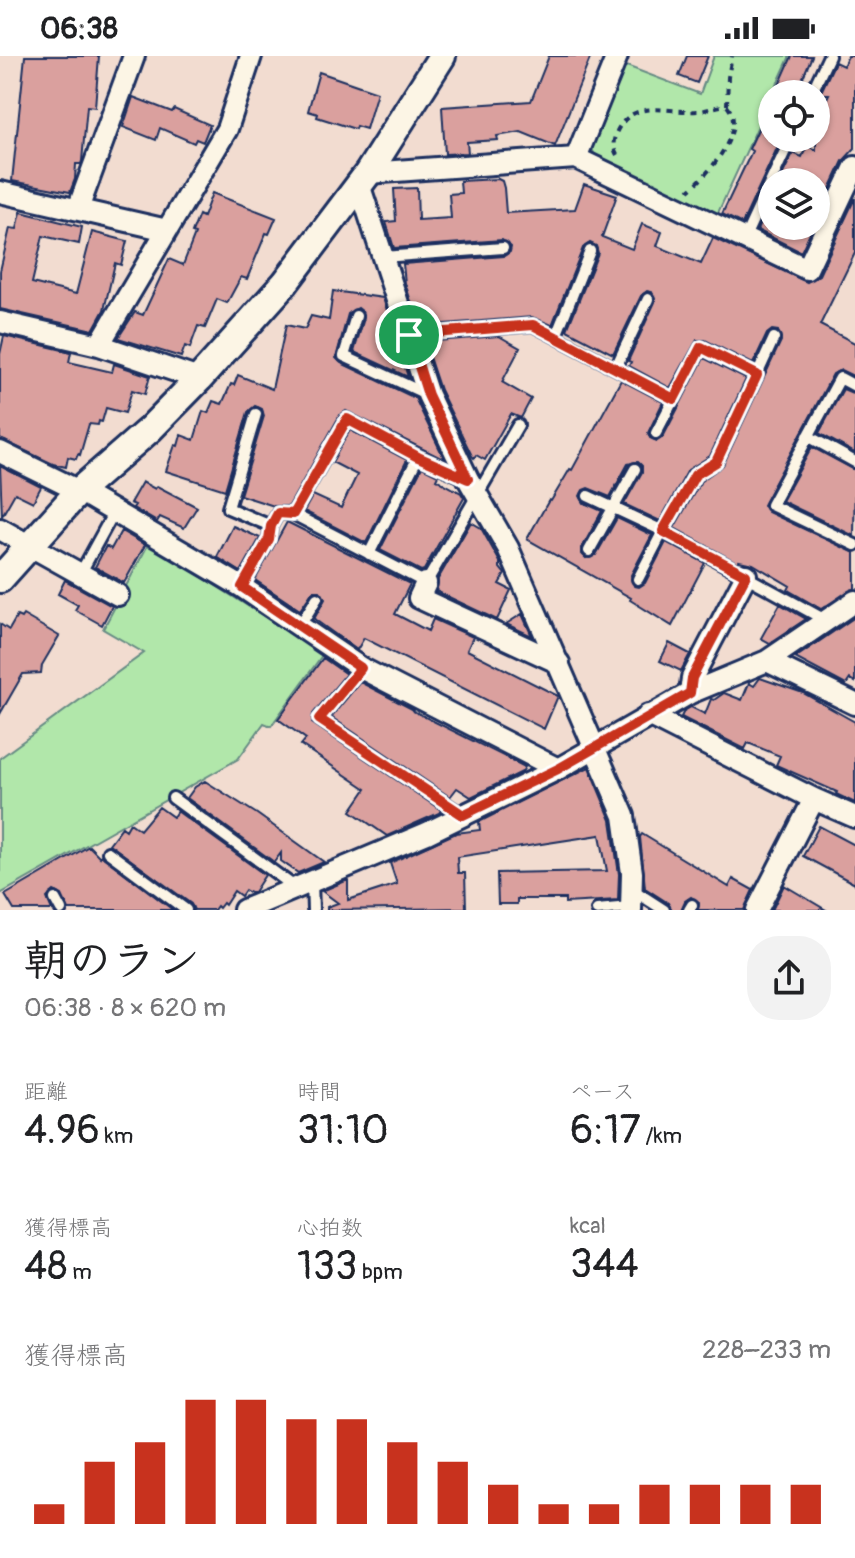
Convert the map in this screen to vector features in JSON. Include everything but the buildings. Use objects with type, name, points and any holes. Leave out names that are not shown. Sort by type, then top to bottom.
[{"type":"street","points":[[78,209],[134,56]]},
{"type":"street","points":[[99,345],[227,129],[251,56]]},
{"type":"street","points":[[0,579],[79,491],[150,429],[199,379],[285,283],[363,179],[442,56]]},
{"type":"street","points":[[576,158],[617,56]]},
{"type":"street","points":[[363,179],[576,158],[807,269],[855,167]]},
{"type":"street","points":[[363,179],[383,257],[428,395],[473,488],[508,548],[624,816],[632,873],[631,902]]},
{"type":"street","points":[[0,192],[167,230]]},
{"type":"street","points":[[0,322],[99,345],[199,379]]},
{"type":"street","points":[[0,452],[79,491],[242,587],[361,668],[558,769]]},
{"type":"street","points":[[0,529],[118,595]]},
{"type":"street","points":[[690,693],[692,678],[746,575]]},
{"type":"street","points":[[426,583],[419,598],[559,663]]},
{"type":"street","points":[[244,910],[305,886],[558,769],[690,693],[767,661],[845,612]]},
{"type":"street","points":[[767,661],[855,704]]},
{"type":"street","points":[[648,715],[855,817]]},
{"type":"street","points":[[759,909],[814,799]]},
{"type":"lane","points":[[818,80],[829,56]]},
{"type":"lane","points":[[744,239],[784,152]]},
{"type":"lane","points":[[383,257],[503,248]]},
{"type":"lane","points":[[556,336],[590,251]]},
{"type":"lane","points":[[616,367],[648,299]]},
{"type":"lane","points":[[356,316],[344,356],[428,395]]},
{"type":"lane","points":[[409,335],[533,325],[674,399]]},
{"type":"lane","points":[[638,579],[695,475],[716,462],[774,338]]},
{"type":"lane","points":[[656,433],[701,347],[757,375]]},
{"type":"lane","points":[[855,386],[840,378],[771,505],[855,545]]},
{"type":"lane","points":[[256,414],[228,508],[271,526]]},
{"type":"lane","points":[[293,514],[347,419],[473,488]]},
{"type":"lane","points":[[242,587],[269,539],[278,513],[293,514],[426,583],[473,488],[518,425]]},
{"type":"lane","points":[[808,436],[855,462]]},
{"type":"lane","points":[[369,554],[418,457]]},
{"type":"lane","points":[[589,551],[635,469]]},
{"type":"lane","points":[[588,496],[746,575],[845,612]]},
{"type":"lane","points":[[80,574],[114,512]]},
{"type":"lane","points":[[299,627],[317,598]]},
{"type":"lane","points":[[361,668],[319,719],[463,815]]},
{"type":"lane","points":[[173,798],[305,886],[313,910]]},
{"type":"lane","points":[[108,852],[186,910]]},
{"type":"lane","points":[[55,899],[61,910]]},
{"type":"lane","points":[[597,910],[631,902],[664,910]]},
{"type":"path","points":[[673,205],[703,178],[721,155],[734,120],[727,106],[732,56]]},
{"type":"path","points":[[619,157],[614,149],[614,139],[627,117],[639,110],[702,111],[727,106]]},
{"type":"green space","points":[[714,56],[790,56],[779,80],[758,80],[758,126],[717,215],[595,156],[592,148],[624,65],[700,94]]},
{"type":"green space","points":[[149,543],[323,654],[271,726],[264,723],[238,759],[0,894],[0,758],[144,653],[103,629]]},
{"type":"route","points":[[533,325],[674,399],[701,347],[757,375],[716,462],[695,475],[663,531],[746,575],[692,678],[690,693],[558,769],[463,815],[319,719],[361,668],[242,587],[269,539],[278,513],[293,514],[347,419],[418,457],[468,479],[428,395],[409,335],[533,325]]}]
